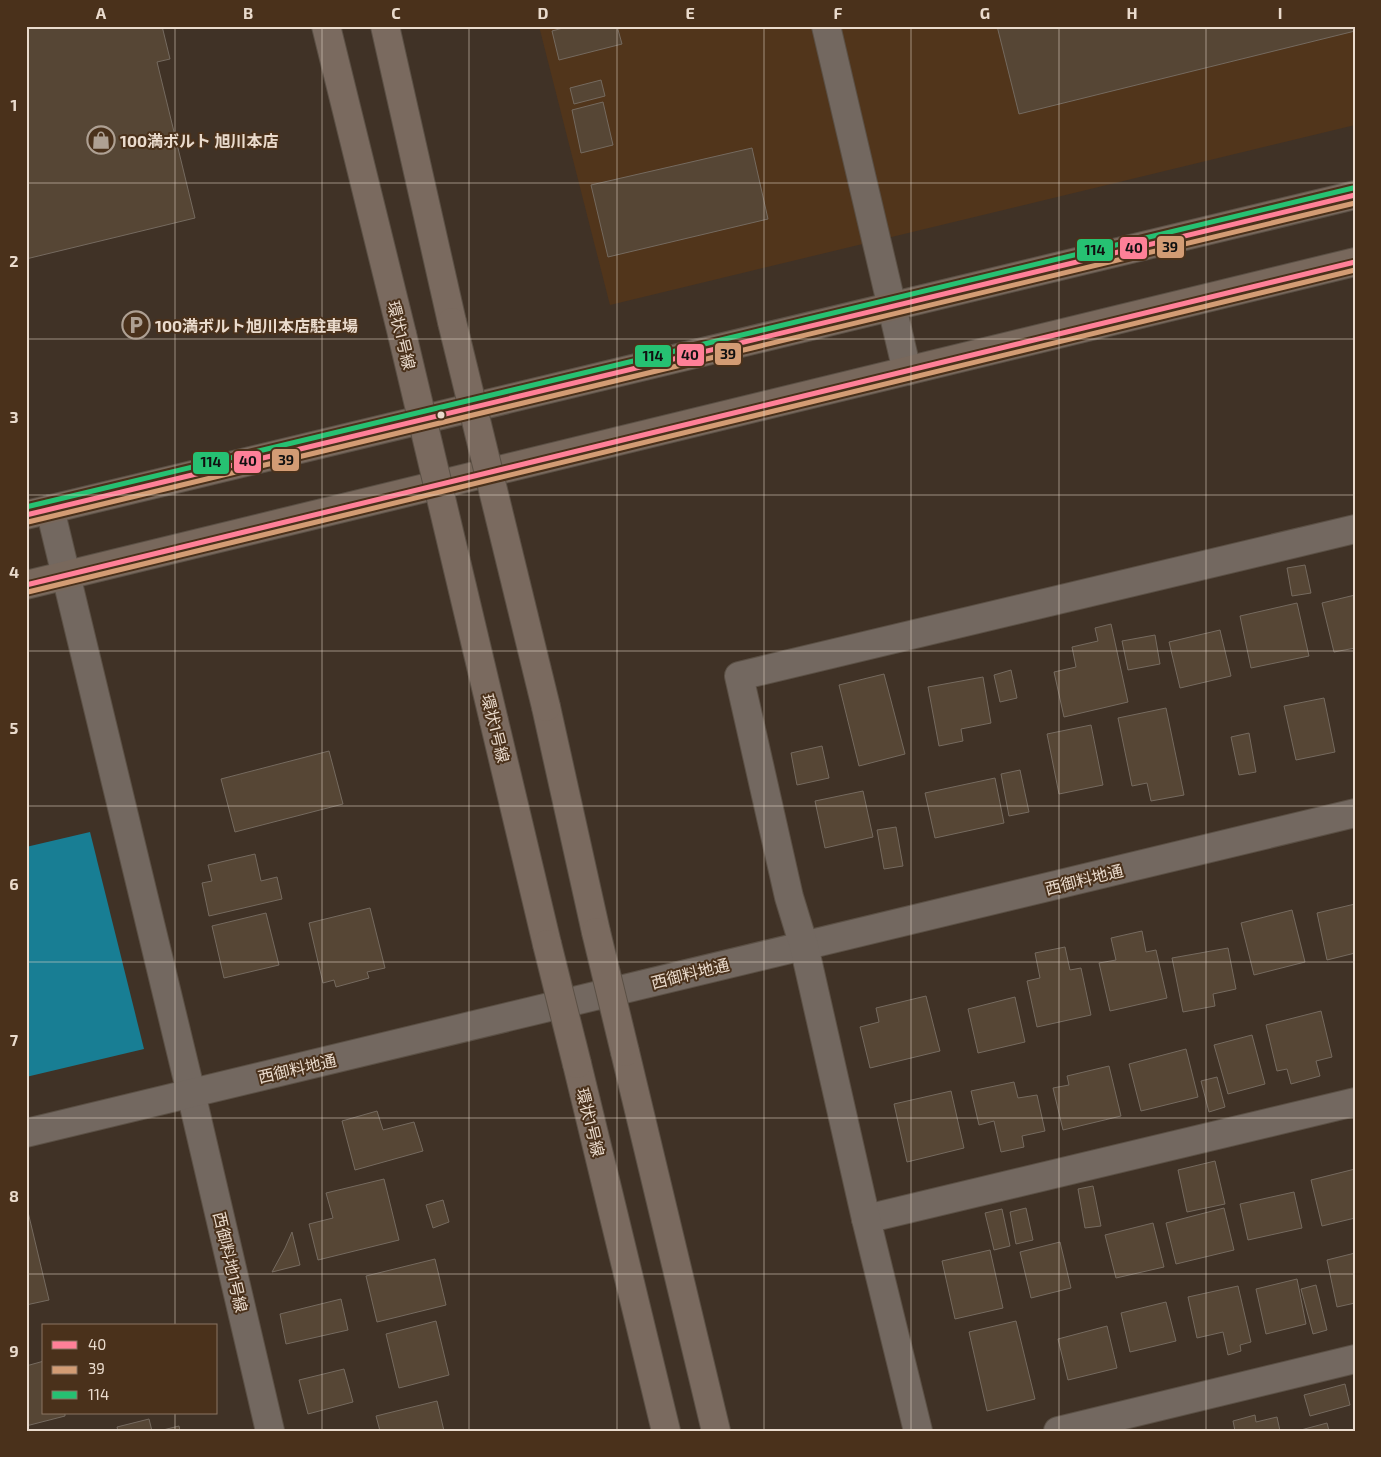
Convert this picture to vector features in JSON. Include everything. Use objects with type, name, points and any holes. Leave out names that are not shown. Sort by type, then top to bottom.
[{"type":"highway","points":[[38,512],[1355,195]]},
{"type":"highway","points":[[26,584],[1355,262]]},
{"type":"main road","name":"環状1号線","points":[[326,26],[666,1431]]},
{"type":"main road","points":[[385,26],[452,322],[546,708],[624,1052],[716,1431]]},
{"type":"street","points":[[826,26],[908,371]]},
{"type":"street","name":"西御料地1号線","points":[[38,512],[66,575],[191,1093],[270,1431]]},
{"type":"street","points":[[918,1431],[866,1219],[804,946],[789,897],[739,676],[1355,529]]},
{"type":"street","name":"西御料地通","points":[[26,1133],[1355,813]]},
{"type":"street","points":[[866,1219],[1355,1102]]},
{"type":"street","points":[[1058,1431],[1355,1359]]},
{"type":"shaded area","points":[[539,26],[1355,26],[1355,125],[610,305]]},
{"type":"water","points":[[90,832],[144,1049],[26,1077],[26,847]]},
{"type":"building","name":"100満ボルト 旭川本店","points":[[26,26],[162,26],[170,59],[157,62],[195,218],[26,259]]},
{"type":"building","points":[[570,26],[617,26],[622,44],[559,60],[552,31]]},
{"type":"building","points":[[997,26],[1355,26],[1355,31],[1019,114]]},
{"type":"building","points":[[601,80],[605,96],[574,104],[570,88]]},
{"type":"building","points":[[603,102],[613,145],[581,153],[572,110]]},
{"type":"building","points":[[752,148],[768,219],[608,257],[591,185]]},
{"type":"building","points":[[1305,565],[1311,593],[1292,596],[1287,568]]},
{"type":"building","points":[[1355,595],[1355,648],[1334,652],[1322,603]]},
{"type":"building","points":[[1297,603],[1309,656],[1251,668],[1240,616]]},
{"type":"building","points":[[1111,624],[1128,702],[1064,717],[1054,672],[1076,667],[1072,647],[1098,641],[1095,628]]},
{"type":"building","points":[[1220,630],[1231,676],[1180,688],[1169,642]]},
{"type":"building","points":[[1155,635],[1160,664],[1128,670],[1122,641]]},
{"type":"building","points":[[1011,670],[1017,698],[1000,702],[994,675]]},
{"type":"building","points":[[884,674],[905,754],[859,766],[839,685]]},
{"type":"building","points":[[983,677],[991,723],[961,729],[963,741],[939,746],[928,687]]},
{"type":"building","points":[[1324,698],[1335,752],[1296,760],[1284,706]]},
{"type":"building","points":[[1166,708],[1184,795],[1151,801],[1147,783],[1132,786],[1118,718]]},
{"type":"building","points":[[1091,725],[1103,785],[1059,794],[1047,734]]},
{"type":"building","points":[[1249,733],[1256,772],[1239,775],[1231,737]]},
{"type":"building","points":[[822,746],[829,778],[797,785],[791,753]]},
{"type":"building","points":[[329,751],[343,804],[235,832],[221,779]]},
{"type":"building","points":[[1020,770],[1029,812],[1009,816],[1001,774]]},
{"type":"building","points":[[995,778],[1004,823],[935,838],[925,793]]},
{"type":"building","points":[[863,791],[873,837],[825,848],[815,801]]},
{"type":"building","points":[[896,827],[903,866],[884,869],[877,830]]},
{"type":"building","points":[[255,854],[261,881],[277,877],[282,899],[209,916],[202,883],[212,881],[208,865]]},
{"type":"building","points":[[1355,904],[1355,953],[1327,960],[1317,913]]},
{"type":"building","points":[[370,908],[385,968],[367,972],[369,978],[336,987],[334,980],[323,983],[309,923]]},
{"type":"building","points":[[1292,910],[1305,962],[1254,975],[1241,923]]},
{"type":"building","points":[[266,913],[279,965],[224,978],[212,926]]},
{"type":"building","points":[[1142,931],[1146,952],[1156,950],[1167,998],[1110,1011],[1099,963],[1116,960],[1111,938]]},
{"type":"building","points":[[1065,947],[1070,970],[1081,968],[1091,1015],[1037,1027],[1027,981],[1040,978],[1035,953]]},
{"type":"building","points":[[1228,948],[1236,989],[1213,994],[1215,1006],[1183,1012],[1172,958]]},
{"type":"building","points":[[926,996],[940,1051],[870,1068],[860,1027],[879,1022],[876,1008]]},
{"type":"building","points":[[1015,997],[1025,1042],[978,1053],[968,1009]]},
{"type":"building","points":[[1321,1011],[1332,1057],[1316,1061],[1320,1076],[1291,1084],[1287,1069],[1277,1071],[1266,1025]]},
{"type":"building","points":[[1252,1035],[1265,1084],[1228,1094],[1214,1045]]},
{"type":"building","points":[[1186,1049],[1198,1097],[1141,1111],[1129,1064]]},
{"type":"building","points":[[1109,1066],[1121,1116],[1063,1130],[1053,1088],[1069,1085],[1067,1076]]},
{"type":"building","points":[[1217,1077],[1225,1107],[1209,1112],[1201,1081]]},
{"type":"building","points":[[1014,1082],[1018,1098],[1037,1095],[1045,1131],[1022,1136],[1024,1147],[1001,1152],[994,1121],[979,1125],[971,1091]]},
{"type":"building","points":[[951,1091],[964,1148],[907,1162],[894,1104]]},
{"type":"building","points":[[377,1111],[383,1130],[414,1122],[423,1151],[355,1170],[342,1121]]},
{"type":"building","points":[[1215,1161],[1225,1204],[1187,1212],[1178,1170]]},
{"type":"building","points":[[1355,1169],[1355,1218],[1322,1226],[1311,1180]]},
{"type":"building","points":[[384,1179],[399,1240],[318,1260],[309,1224],[333,1218],[326,1193]]},
{"type":"building","points":[[1093,1186],[1101,1226],[1085,1228],[1078,1189]]},
{"type":"building","points":[[1294,1192],[1302,1228],[1248,1240],[1240,1204]]},
{"type":"building","points":[[443,1200],[449,1222],[433,1228],[426,1205]]},
{"type":"building","points":[[1026,1208],[1033,1240],[1016,1244],[1010,1212]]},
{"type":"building","points":[[1224,1208],[1234,1250],[1176,1264],[1166,1223]]},
{"type":"building","points":[[1002,1209],[1010,1246],[994,1250],[985,1213]]},
{"type":"building","points":[[26,1212],[28,1212],[49,1300],[26,1305]]},
{"type":"building","points":[[1153,1223],[1164,1267],[1116,1278],[1105,1235]]},
{"type":"building","points":[[292,1232],[300,1265],[272,1272],[285,1248]]},
{"type":"building","points":[[1060,1242],[1071,1288],[1031,1298],[1020,1252]]},
{"type":"building","points":[[990,1250],[1003,1308],[955,1319],[942,1261]]},
{"type":"building","points":[[1355,1253],[1355,1303],[1337,1307],[1327,1260]]},
{"type":"building","points":[[435,1259],[446,1305],[377,1322],[366,1276]]},
{"type":"building","points":[[1297,1279],[1306,1324],[1266,1334],[1256,1289]]},
{"type":"building","points":[[1316,1285],[1327,1330],[1313,1334],[1301,1289]]},
{"type":"building","points":[[1238,1286],[1251,1342],[1240,1345],[1241,1351],[1228,1355],[1223,1332],[1197,1338],[1188,1297]]},
{"type":"building","points":[[341,1299],[348,1330],[286,1344],[280,1314]]},
{"type":"building","points":[[1166,1302],[1176,1341],[1130,1352],[1121,1313]]},
{"type":"building","points":[[436,1321],[449,1375],[399,1388],[386,1334]]},
{"type":"building","points":[[1016,1321],[1035,1399],[987,1411],[969,1332]]},
{"type":"building","points":[[1107,1326],[1117,1368],[1068,1380],[1058,1339]]},
{"type":"building","points":[[42,1362],[42,1414],[65,1414],[65,1416],[26,1426],[26,1366]]},
{"type":"building","points":[[344,1369],[353,1402],[308,1414],[299,1380]]},
{"type":"building","points":[[1345,1384],[1350,1405],[1310,1416],[1304,1395]]},
{"type":"building","points":[[437,1401],[444,1431],[380,1431],[376,1416]]},
{"type":"building","points":[[1255,1415],[1256,1422],[1277,1417],[1280,1431],[1235,1431],[1233,1421]]},
{"type":"building","points":[[149,1419],[152,1431],[118,1431],[117,1427]]},
{"type":"building","points":[[1327,1423],[1329,1431],[1297,1431]]},
{"type":"building","points":[[179,1426],[180,1431],[159,1431]]},
{"type":"transit line","name":"114","points":[[26,507],[1353,188]]},
{"type":"transit line","name":"40","points":[[26,515],[1355,195]]},
{"type":"transit line","name":"39","points":[[28,522],[1355,203]]},
{"type":"transit line","name":"40","points":[[26,585],[1355,262]]},
{"type":"transit line","name":"39","points":[[28,592],[1355,270]]},
{"type":"place","name":"100満ボルト 旭川本店","points":[[101,140]]},
{"type":"place","name":"100満ボルト旭川本店駐車場","points":[[136,325]]}]
